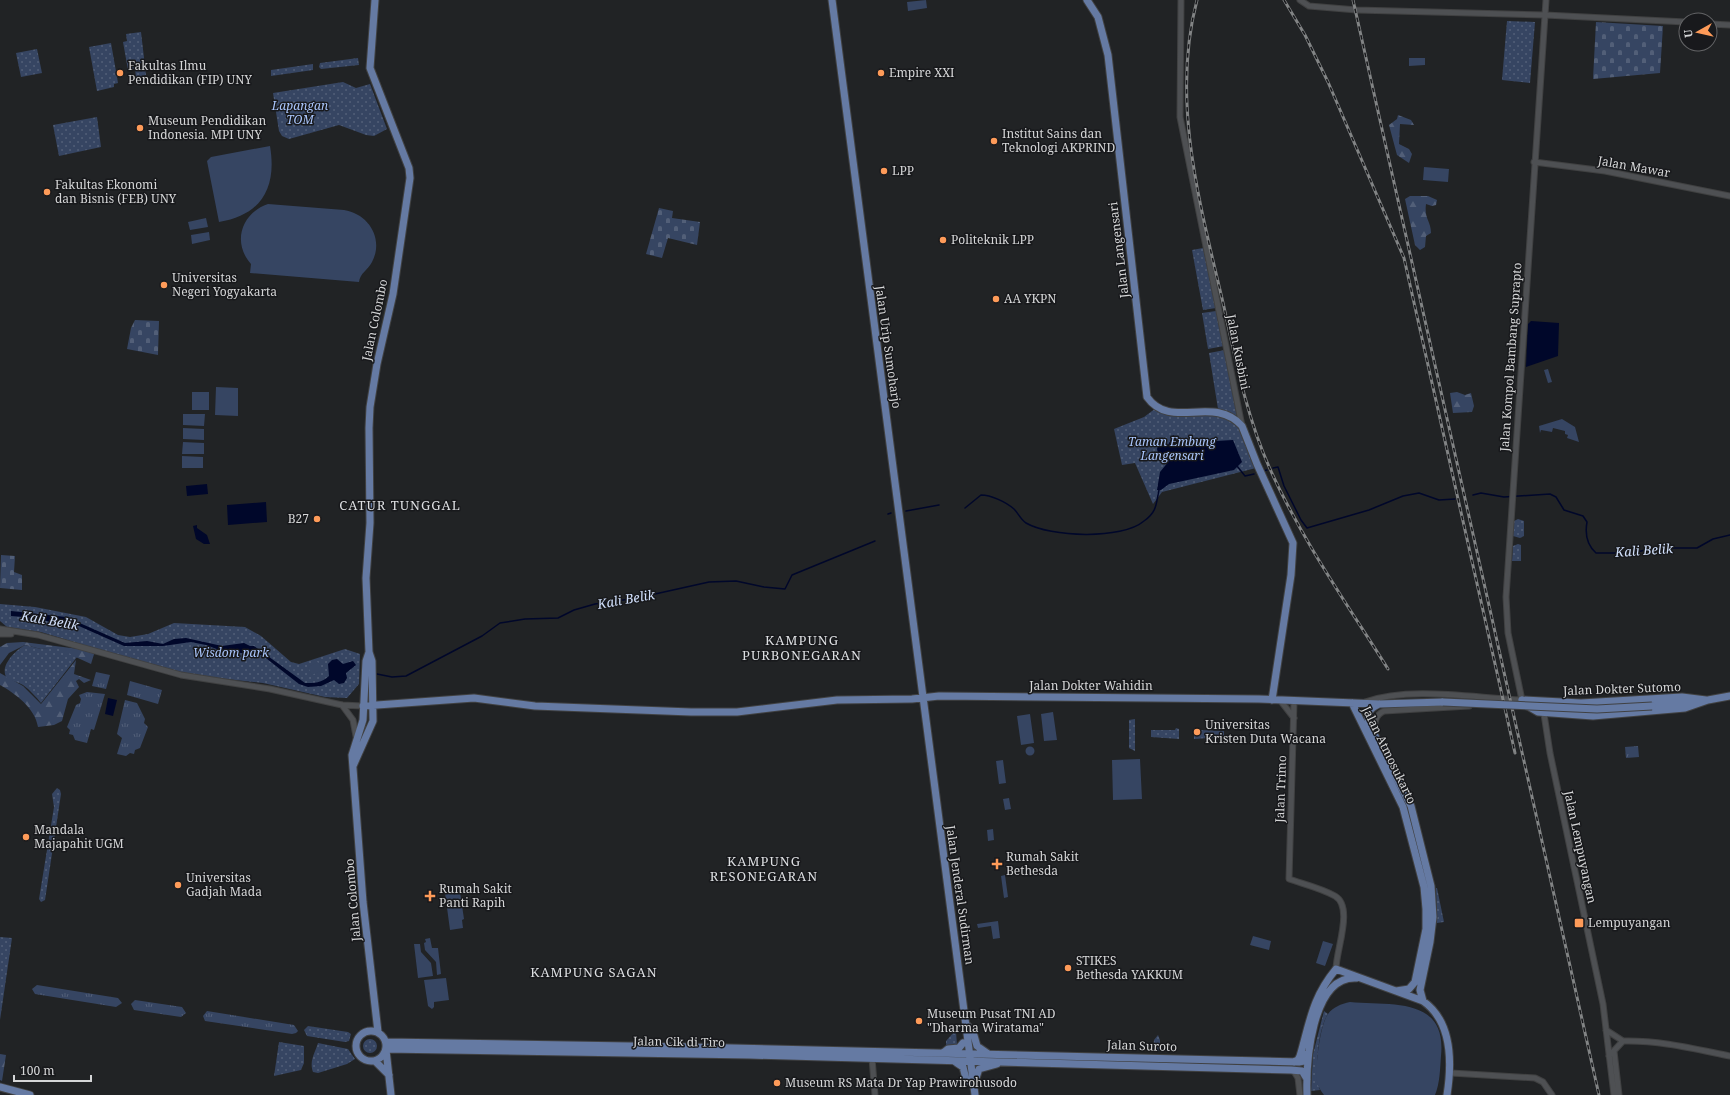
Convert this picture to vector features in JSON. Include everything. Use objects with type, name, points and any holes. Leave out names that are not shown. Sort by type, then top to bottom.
[{"type":"main road","name":"Jalan Colombo","points":[[353,766],[372,724],[373,706],[372,661],[369,652],[366,578],[370,523],[370,407],[393,294],[410,178],[409,168],[370,68],[375,0]]},
{"type":"main road","name":"Jalan Urip Sumoharjo","points":[[832,0],[922,698]]},
{"type":"main road","name":"Jalan Langensari","points":[[1087,0],[1098,17],[1108,56],[1147,397],[1152,404],[1166,412],[1216,412],[1230,416],[1242,426]]},
{"type":"main road","name":"Jalan Kusbini","points":[[1242,426],[1257,464],[1293,543],[1294,550],[1272,700]]},
{"type":"main road","name":"Jalan Colombo","points":[[369,652],[366,661],[363,723],[352,753],[363,902],[378,1032]]},
{"type":"main road","name":"Jalan Dokter Wahidin","points":[[363,706],[474,698],[536,706],[690,712],[737,712],[844,700],[922,698],[939,696],[1259,699],[1360,704],[1443,702],[1523,703]]},
{"type":"main road","name":"Jalan Dokter Sutomo","points":[[1523,703],[1597,709],[1652,706],[1730,696]]},
{"type":"main road","name":"Jalan Dokter Sutomo","points":[[1523,703],[1616,702],[1682,697],[1708,700]]},
{"type":"main road","name":"Jalan Jenderal Sudirman","points":[[922,698],[975,1095]]},
{"type":"main road","name":"Jalan Dokter Sutomo","points":[[1523,703],[1544,714],[1593,716],[1685,708],[1708,700]]},
{"type":"main road","name":"Jalan Atmosukarto","points":[[1352,703],[1403,807],[1428,886]]},
{"type":"main road","name":"Jalan Atmosukarto","points":[[1379,704],[1372,708],[1368,716],[1369,724],[1411,806],[1428,886],[1430,917],[1420,990],[1423,1001]]},
{"type":"main road","name":"Jalan Atmosukarto","points":[[1396,991],[1409,989],[1414,984],[1427,942]]},
{"type":"main road","points":[[1291,1066],[1300,1057],[1311,1012],[1329,978],[1336,969],[1423,1001],[1434,1011],[1443,1027],[1449,1046],[1450,1073],[1447,1095]]},
{"type":"main road","points":[[1307,1095],[1308,1053],[1316,1020],[1332,988],[1342,979],[1361,978]]},
{"type":"main road","points":[[966,1024],[973,1032],[977,1046],[990,1054]]},
{"type":"main road","points":[[386,1047],[381,1058],[375,1061],[368,1061],[361,1058],[357,1051],[356,1043],[360,1036],[364,1033],[371,1031],[378,1032],[386,1047],[392,1095]]},
{"type":"main road","points":[[943,1054],[948,1049],[959,1048],[963,1043]]},
{"type":"main road","name":"Jalan Cik di Tiro","points":[[386,1047],[689,1047],[871,1055],[953,1061],[970,1058]]},
{"type":"main road","name":"Jalan Suroto","points":[[970,1058],[1002,1062],[1216,1068],[1291,1066],[1302,1062],[1308,1053]]},
{"type":"main road","name":"Jalan Cik di Tiro","points":[[871,1055],[943,1054],[970,1058]]},
{"type":"main road","name":"Jalan Suroto","points":[[970,1058],[990,1054],[1218,1060],[1291,1066],[1300,1070],[1307,1079]]},
{"type":"main road","points":[[375,1061],[389,1075]]},
{"type":"main road","points":[[953,1061],[963,1067],[967,1080],[974,1085],[980,1069],[1002,1062]]},
{"type":"main road","points":[[5,1091],[30,1095]]},
{"type":"street","name":"Jalan Kusbini","points":[[1181,0],[1180,117],[1242,426]]},
{"type":"street","points":[[1300,0],[1309,6],[1347,9],[1545,15],[1678,22]]},
{"type":"street","name":"Jalan Kompol Bambang Suprapto","points":[[1523,703],[1506,620],[1506,597],[1511,500],[1546,0]]},
{"type":"street","points":[[1718,24],[1730,25]]},
{"type":"street","name":"Jalan Mawar","points":[[1534,162],[1626,175],[1730,196]]},
{"type":"street","points":[[0,629],[38,635],[180,675],[267,689],[342,705],[363,706]]},
{"type":"street","points":[[0,634],[20,633]]},
{"type":"street","points":[[1360,704],[1378,698],[1409,695],[1473,697],[1523,703]]},
{"type":"street","points":[[1473,697],[1473,706],[1495,699]]},
{"type":"street","points":[[1280,700],[1294,718]]},
{"type":"street","name":"Jalan Trimo","points":[[1294,701],[1289,879],[1336,896],[1343,905],[1344,915],[1336,969]]},
{"type":"street","points":[[1544,714],[1556,702]]},
{"type":"street","points":[[1574,703],[1572,706],[1572,712],[1575,715]]},
{"type":"street","points":[[342,705],[353,720],[356,740]]},
{"type":"street","name":"Jalan Atmosukarto","points":[[1375,738],[1374,723],[1379,713],[1392,709],[1473,706]]},
{"type":"street","name":"Jalan Lempuyangan","points":[[1544,714],[1549,749],[1603,1004],[1614,1095]]},
{"type":"street","points":[[1606,1030],[1623,1041],[1654,1041],[1730,1056]]},
{"type":"street","points":[[1609,1056],[1623,1041]]},
{"type":"street","points":[[1614,1051],[1618,1095]]},
{"type":"street","points":[[871,1055],[875,1095]]},
{"type":"street","points":[[1216,1068],[1218,1060]]},
{"type":"street","points":[[1291,1066],[1297,1075],[1300,1095]]},
{"type":"street","points":[[1450,1073],[1535,1078],[1543,1082],[1552,1095]]},
{"type":"green space","points":[[926,0],[927,8],[908,11],[907,2]]},
{"type":"green space","points":[[1507,21],[1535,22],[1530,83],[1502,80]]},
{"type":"green space","points":[[1596,22],[1663,26],[1660,73],[1593,79]]},
{"type":"green space","points":[[141,32],[146,75],[136,77],[135,69],[128,70],[123,42],[127,41],[126,34]]},
{"type":"green space","points":[[111,43],[118,83],[114,84],[114,87],[97,91],[89,47]]},
{"type":"green space","points":[[37,49],[42,73],[21,77],[16,53]]},
{"type":"green space","points":[[358,58],[359,65],[321,69],[319,67],[320,63]]},
{"type":"green space","points":[[1409,58],[1425,58],[1425,65],[1409,66]]},
{"type":"green space","points":[[313,64],[313,70],[271,76],[271,70]]},
{"type":"green space","name":"Lapangan TOM","points":[[343,82],[356,88],[370,84],[387,129],[374,136],[366,135],[339,125],[289,139],[282,136],[279,131],[273,93]]},
{"type":"green space","points":[[1398,115],[1411,120],[1414,125],[1400,124],[1399,144],[1409,149],[1412,154],[1409,163],[1397,155],[1389,125],[1397,119]]},
{"type":"green space","points":[[97,117],[101,147],[59,156],[53,125]]},
{"type":"green space","points":[[270,146],[272,161],[271,174],[263,197],[256,206],[246,213],[219,222],[207,161],[211,157]]},
{"type":"green space","points":[[1424,167],[1449,169],[1448,182],[1423,180]]},
{"type":"green space","points":[[1410,196],[1428,196],[1437,200],[1436,205],[1432,206],[1426,204],[1426,213],[1431,233],[1426,236],[1425,247],[1420,250],[1415,245],[1405,199]]},
{"type":"green space","points":[[268,204],[344,210],[353,212],[367,222],[375,236],[375,253],[372,262],[361,276],[359,282],[250,273],[251,264],[245,256],[242,247],[242,230],[251,214]]},
{"type":"green space","points":[[659,208],[673,211],[672,218],[700,222],[697,245],[668,238],[662,258],[646,254]]},
{"type":"green space","points":[[206,218],[208,227],[190,230],[188,222]]},
{"type":"green space","points":[[209,232],[210,240],[192,244],[191,235]]},
{"type":"green space","points":[[1203,248],[1216,308],[1203,310],[1192,250]]},
{"type":"green space","points":[[1216,311],[1224,346],[1208,349],[1202,313]]},
{"type":"green space","points":[[135,320],[159,321],[158,355],[127,349],[131,328]]},
{"type":"green space","points":[[1225,350],[1238,416],[1218,409],[1209,353]]},
{"type":"green space","points":[[1548,369],[1552,382],[1548,383],[1544,370]]},
{"type":"green space","points":[[216,387],[238,388],[238,416],[215,415]]},
{"type":"green space","points":[[192,392],[209,392],[209,410],[192,410]]},
{"type":"green space","points":[[1457,392],[1465,395],[1471,393],[1474,406],[1472,412],[1453,413],[1450,393]]},
{"type":"green space","name":"Taman Embung Langensari","points":[[1156,408],[1232,418],[1243,429],[1256,468],[1162,492],[1153,504],[1135,463],[1122,465],[1114,429],[1144,417]]},
{"type":"green space","points":[[183,414],[205,414],[204,426],[183,425]]},
{"type":"green space","points":[[1562,419],[1575,427],[1579,442],[1567,438],[1568,435],[1565,434],[1565,431],[1553,428],[1552,432],[1541,430],[1540,433],[1539,426]]},
{"type":"green space","points":[[183,428],[204,429],[204,440],[183,439]]},
{"type":"green space","points":[[183,442],[204,443],[204,454],[182,454]]},
{"type":"green space","points":[[182,456],[203,457],[203,468],[182,468]]},
{"type":"green space","points":[[1518,519],[1524,521],[1524,536],[1520,538],[1513,536],[1514,521]]},
{"type":"green space","points":[[1518,544],[1521,545],[1521,561],[1512,561],[1513,546]]},
{"type":"green space","points":[[1,555],[15,556],[14,572],[22,575],[22,590],[0,588]]},
{"type":"green space","name":"Wisdom park","points":[[0,604],[35,607],[86,617],[118,635],[130,637],[148,634],[174,623],[245,627],[261,636],[291,662],[299,664],[345,649],[360,654],[359,684],[347,698],[325,697],[263,683],[198,676],[145,664],[41,632],[7,627],[0,621]]},
{"type":"green space","points":[[23,642],[95,651],[91,664],[56,648],[41,649],[25,645],[9,653],[0,665],[0,647],[7,643]]},
{"type":"green space","points":[[25,645],[41,649],[56,647],[77,657],[41,703],[23,685],[6,677],[5,668],[7,663],[17,650]]},
{"type":"green space","points":[[76,660],[74,674],[91,680],[84,683],[79,679],[76,681],[79,687],[68,699],[62,721],[54,725],[38,727],[33,714],[24,702],[0,685],[0,673],[23,686],[41,704]]},
{"type":"green space","points":[[318,662],[322,670],[312,675],[308,667]]},
{"type":"green space","points":[[96,672],[110,675],[106,689],[92,686]]},
{"type":"green space","points":[[130,681],[162,690],[158,704],[127,695]]},
{"type":"green space","points":[[87,692],[105,694],[94,730],[91,729],[87,743],[75,740],[73,735],[69,734],[70,730],[67,727],[76,705],[80,703],[81,699],[79,695]]},
{"type":"green space","points":[[125,700],[137,703],[145,719],[144,723],[148,727],[140,748],[135,750],[134,754],[130,753],[126,756],[117,754],[122,738],[117,734]]},
{"type":"green space","points":[[1053,712],[1057,740],[1044,741],[1041,714]]},
{"type":"green space","points":[[1030,714],[1034,743],[1021,745],[1017,716]]},
{"type":"green space","points":[[1135,719],[1135,751],[1129,748],[1129,720]]},
{"type":"green space","points":[[1176,728],[1179,729],[1179,739],[1151,737],[1151,730],[1175,730]]},
{"type":"green space","points":[[1194,728],[1199,728],[1199,730],[1224,731],[1224,737],[1194,739]]},
{"type":"green space","points":[[1030,746],[1035,751],[1030,756],[1025,751]]},
{"type":"green space","points":[[1638,746],[1639,757],[1626,758],[1625,747]]},
{"type":"green space","points":[[1140,759],[1142,799],[1113,800],[1112,760]]},
{"type":"green space","points":[[1003,760],[1006,783],[999,784],[996,761]]},
{"type":"green space","points":[[57,788],[60,790],[61,794],[45,900],[41,902],[39,899],[54,807],[52,794]]},
{"type":"green space","points":[[1009,798],[1011,809],[1005,810],[1003,799]]},
{"type":"green space","points":[[993,829],[994,840],[988,841],[987,830]]},
{"type":"green space","points":[[1005,875],[1008,897],[1004,898],[1001,876]]},
{"type":"green space","points":[[1436,888],[1444,922],[1437,923]]},
{"type":"green space","points":[[460,892],[464,919],[462,920],[463,928],[450,930],[445,893]]},
{"type":"green space","points":[[998,921],[1000,938],[993,939],[991,926],[978,928],[977,924]]},
{"type":"green space","points":[[1253,936],[1271,941],[1269,950],[1250,945]]},
{"type":"green space","points":[[0,937],[12,938],[0,1020]]},
{"type":"green space","points":[[430,938],[432,948],[438,948],[441,974],[437,975],[436,962],[425,950],[425,939]]},
{"type":"green space","points":[[1323,941],[1333,944],[1325,966],[1316,963]]},
{"type":"green space","points":[[414,944],[420,944],[421,952],[431,963],[433,976],[418,978]]},
{"type":"green space","points":[[446,978],[449,1000],[434,1002],[434,1007],[432,1009],[428,1006],[424,980]]},
{"type":"green space","points":[[37,985],[118,998],[122,1003],[116,1007],[35,994],[32,989]]},
{"type":"green space","points":[[135,1000],[182,1007],[186,1013],[181,1017],[134,1010],[131,1004]]},
{"type":"green space","points":[[1350,1002],[1398,1005],[1413,1008],[1426,1014],[1435,1023],[1440,1037],[1441,1056],[1439,1081],[1435,1095],[1324,1095],[1317,1081],[1317,1057],[1325,1019],[1332,1009]]},
{"type":"green space","points":[[207,1011],[294,1025],[298,1031],[292,1034],[205,1021],[203,1016]]},
{"type":"green space","points":[[1324,1011],[1328,1014],[1319,1040],[1317,1063],[1318,1083],[1320,1090],[1311,1091],[1313,1054]]},
{"type":"green space","points":[[308,1026],[348,1032],[351,1034],[349,1041],[345,1042],[307,1036],[304,1030]]},
{"type":"green space","points":[[956,1032],[957,1045],[946,1046],[946,1041],[953,1033]]},
{"type":"green space","points":[[1158,1035],[1160,1040],[1160,1051],[1153,1050],[1154,1040]]},
{"type":"green space","points":[[367,1039],[373,1039],[377,1043],[377,1049],[373,1053],[367,1053],[363,1049],[363,1043]]},
{"type":"green space","points":[[279,1042],[304,1046],[304,1063],[301,1070],[274,1076]]},
{"type":"green space","points":[[318,1043],[348,1049],[355,1059],[347,1064],[318,1073],[313,1072],[312,1061]]},
{"type":"green space","points":[[0,1054],[6,1055],[2,1081],[0,1080]]},
{"type":"green space","points":[[977,1057],[1205,1062],[1205,1065]]},
{"type":"water","points":[[1531,321],[1559,323],[1558,356],[1526,367],[1528,324]]},
{"type":"water","points":[[1173,435],[1182,443],[1233,440],[1242,462],[1234,470],[1169,484],[1161,490],[1157,490],[1160,472],[1169,461],[1168,455],[1158,453],[1157,449],[1158,446],[1168,445]]},
{"type":"water","points":[[207,484],[208,494],[187,496],[186,486]]},
{"type":"water","points":[[266,502],[267,522],[228,525],[227,505]]},
{"type":"water","points":[[197,525],[197,528],[207,535],[210,544],[204,544],[196,539],[193,526]]},
{"type":"water","points":[[11,611],[66,617],[125,643],[147,641],[163,644],[174,639],[186,638],[222,646],[244,643],[254,646],[305,683],[318,682],[329,676],[328,664],[332,660],[337,659],[343,664],[353,661],[356,665],[346,673],[347,678],[344,683],[339,684],[334,680],[321,686],[308,687],[299,684],[262,655],[222,651],[206,645],[191,642],[163,646],[124,646],[79,626],[65,626],[36,618],[11,616]]},
{"type":"water","points":[[108,698],[117,700],[113,716],[105,714]]},
{"type":"waterway","name":"Kali Belik","points":[[1237,466],[1245,476],[1254,474]]},
{"type":"waterway","name":"Kali Belik","points":[[1273,468],[1278,467],[1284,486],[1301,520],[1307,528],[1369,510],[1403,496],[1419,493],[1439,500],[1455,499]]},
{"type":"waterway","name":"Kali Belik","points":[[1262,471],[1267,470]]},
{"type":"waterway","name":"Kali Belik","points":[[965,508],[981,495],[985,495],[998,499],[1007,504],[1014,509],[1024,522],[1037,528],[1068,534],[1103,534],[1134,527],[1148,518],[1154,511],[1159,490]]},
{"type":"waterway","name":"Kali Belik","points":[[1473,495],[1481,493],[1504,497],[1550,494],[1556,497],[1564,510],[1583,516],[1587,522],[1586,530],[1589,543],[1596,553],[1634,553],[1652,548],[1697,548],[1713,539],[1730,535]]},
{"type":"waterway","name":"Kali Belik","points":[[906,511],[939,505]]},
{"type":"waterway","name":"Kali Belik","points":[[377,674],[392,677],[406,676],[482,636],[500,623],[525,619],[558,618],[574,610],[595,604],[637,598],[709,582],[736,581],[764,587],[785,589],[792,575],[875,541]]},
{"type":"railway","points":[[1197,0],[1189,38],[1187,77],[1188,116],[1192,155],[1206,232],[1249,410],[1270,469],[1296,521],[1388,669]]},
{"type":"railway","points":[[1284,0],[1305,35],[1328,82],[1404,258],[1515,753]]},
{"type":"railway","points":[[1353,0],[1599,1095]]},
{"type":"place","name":"Fakultas Ilmu Pendidikan (FIP) UNY","points":[[120,73]]},
{"type":"place","name":"Empire XXI","points":[[881,73]]},
{"type":"place","name":"Museum Pendidikan Indonesia. MPI UNY","points":[[140,128]]},
{"type":"place","name":"Institut Sains dan Teknologi AKPRIND","points":[[994,141]]},
{"type":"place","name":"LPP","points":[[884,171]]},
{"type":"place","name":"Fakultas Ekonomi dan Bisnis (FEB) UNY","points":[[47,192]]},
{"type":"place","name":"Politeknik LPP","points":[[943,240]]},
{"type":"place","name":"Universitas Negeri Yogyakarta","points":[[164,285]]},
{"type":"place","name":"AA YKPN","points":[[996,299]]},
{"type":"place","name":"B27","points":[[317,519]]},
{"type":"place","name":"Universitas Kristen Duta Wacana","points":[[1197,732]]},
{"type":"place","name":"Mandala Majapahit UGM","points":[[26,837]]},
{"type":"place","name":"Rumah Sakit Bethesda","points":[[997,864]]},
{"type":"place","name":"Universitas Gadjah Mada","points":[[178,885]]},
{"type":"place","name":"Rumah Sakit Panti Rapih","points":[[430,896]]},
{"type":"place","name":"Lempuyangan","points":[[1579,923]]},
{"type":"place","name":"STIKES Bethesda YAKKUM","points":[[1068,968]]},
{"type":"place","name":"Museum Pusat TNI AD \"Dharma Wiratama\"","points":[[919,1021]]},
{"type":"place","name":"Museum RS Mata Dr Yap Prawirohusodo","points":[[777,1083]]},
{"type":"district","name":"CATUR TUNGGAL","points":[[400,505]]},
{"type":"district","name":"KAMPUNG PURBONEGARAN","points":[[802,648]]},
{"type":"district","name":"KAMPUNG RESONEGARAN","points":[[764,868]]},
{"type":"district","name":"KAMPUNG SAGAN","points":[[594,972]]}]
